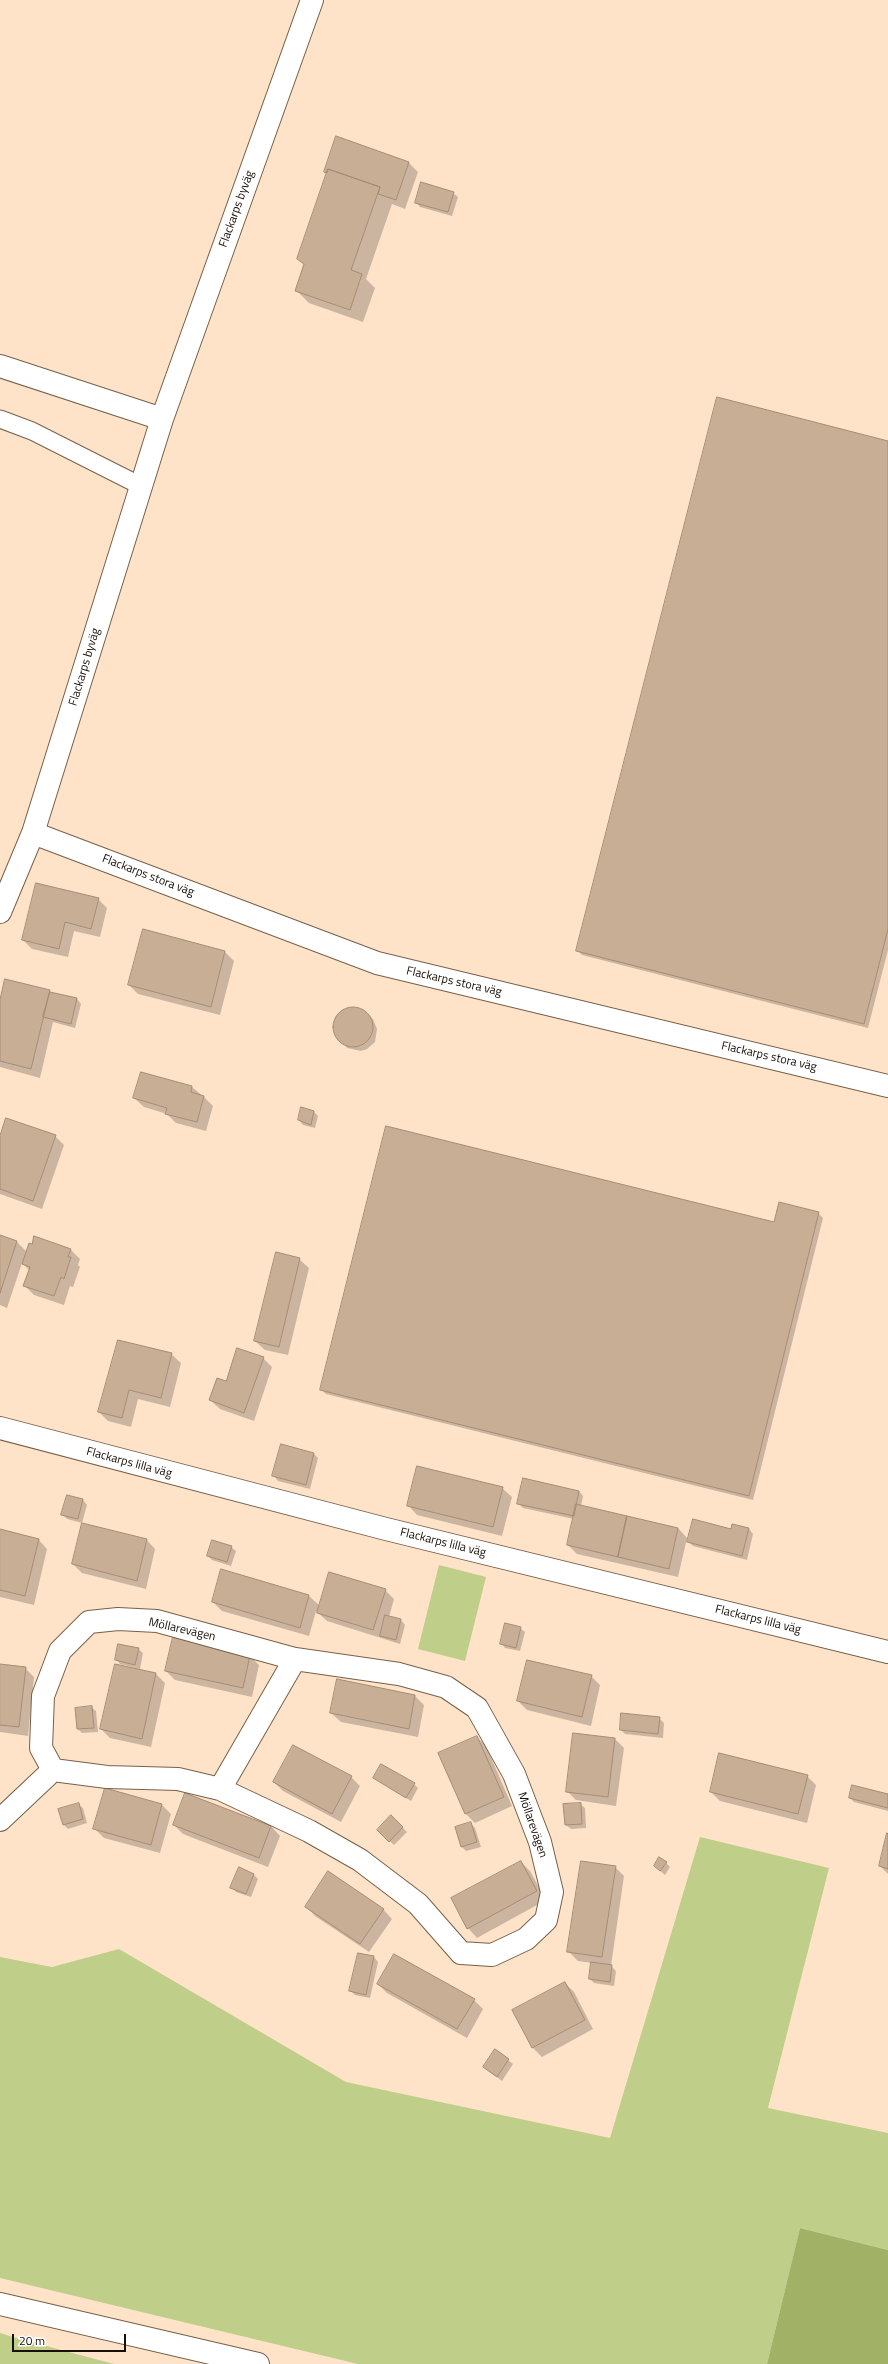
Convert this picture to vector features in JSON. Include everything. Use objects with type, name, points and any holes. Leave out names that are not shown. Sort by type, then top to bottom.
[{"type":"street","name":"Flackarps byväg","points":[[0,912],[33,833],[162,419],[312,0]]},
{"type":"street","points":[[0,366],[162,419]]},
{"type":"street","name":"Flackarps stora väg","points":[[33,833],[377,963],[888,1086]]},
{"type":"street","name":"Flackarps lilla väg","points":[[0,1428],[386,1530],[888,1652]]},
{"type":"street","name":"Möllarevägen","points":[[118,1619],[157,1621],[295,1659],[399,1674],[446,1687],[477,1708],[514,1774],[540,1842],[552,1892],[546,1920],[526,1939],[492,1954],[461,1953],[418,1904],[360,1860],[309,1831],[220,1788],[178,1779],[107,1777],[53,1770],[41,1748],[43,1696],[60,1651],[89,1622],[118,1619]]},
{"type":"street","points":[[220,1788],[295,1659]]},
{"type":"street","points":[[0,1820],[53,1770]]},
{"type":"street","points":[[0,2304],[258,2364]]},
{"type":"lane","points":[[0,419],[32,431],[141,486]]},
{"type":"green space","points":[[439,1565],[486,1577],[465,1661],[418,1649]]},
{"type":"green space","points":[[700,1837],[829,1868],[768,2108],[888,2133],[888,2250],[800,2228],[767,2364],[358,2364],[0,2278],[0,1957],[52,1967],[119,1949],[346,2082],[610,2138]]},
{"type":"green space","points":[[800,2228],[888,2250],[888,2364],[767,2364]]},
{"type":"green space","points":[[0,2333],[16,2338],[114,2364],[0,2364]]},
{"type":"building","points":[[336,136],[409,162],[396,200],[378,194],[380,187],[328,169],[327,173],[324,172]]},
{"type":"building","points":[[328,169],[380,187],[351,270],[362,274],[350,310],[295,291],[304,264],[297,259]]},
{"type":"building","points":[[421,182],[454,192],[448,212],[415,203]]},
{"type":"building","points":[[717,397],[888,441],[888,929],[864,1024],[576,951]]},
{"type":"building","points":[[36,883],[99,898],[91,929],[65,922],[59,949],[22,940]]},
{"type":"building","points":[[143,929],[225,951],[211,1007],[128,985]]},
{"type":"building","points":[[5,979],[50,990],[31,1069],[0,1061],[0,1000]]},
{"type":"building","points":[[50,992],[77,998],[71,1024],[43,1017]]},
{"type":"building","points":[[357,1007],[364,1010],[370,1016],[373,1027],[372,1035],[364,1044],[357,1047],[349,1047],[342,1044],[334,1035],[333,1023],[336,1016],[345,1008]]},
{"type":"building","points":[[141,1072],[192,1086],[191,1092],[204,1096],[197,1122],[165,1114],[167,1108],[133,1098]]},
{"type":"building","points":[[301,1107],[314,1111],[311,1125],[298,1120]]},
{"type":"building","points":[[6,1118],[56,1135],[33,1201],[0,1189],[0,1136]]},
{"type":"building","points":[[386,1126],[774,1222],[779,1202],[819,1212],[749,1496],[320,1390]]},
{"type":"building","points":[[0,1235],[17,1241],[0,1293]]},
{"type":"building","points":[[34,1236],[71,1249],[68,1257],[71,1257],[64,1279],[61,1277],[54,1296],[23,1286],[30,1267],[22,1264],[29,1243],[32,1244]]},
{"type":"building","points":[[276,1252],[300,1258],[279,1347],[254,1341]]},
{"type":"building","points":[[118,1340],[172,1353],[161,1398],[129,1390],[122,1418],[98,1412]]},
{"type":"building","points":[[237,1348],[264,1357],[244,1413],[209,1400],[217,1378],[226,1381]]},
{"type":"building","points":[[281,1444],[314,1453],[306,1485],[272,1476]]},
{"type":"building","points":[[417,1466],[503,1487],[493,1527],[407,1506]]},
{"type":"building","points":[[523,1478],[579,1491],[574,1516],[517,1504]]},
{"type":"building","points":[[67,1495],[83,1499],[78,1519],[61,1515]]},
{"type":"building","points":[[576,1504],[627,1516],[618,1557],[567,1545]]},
{"type":"building","points":[[627,1516],[678,1528],[669,1569],[618,1557]]},
{"type":"building","points":[[693,1519],[731,1529],[732,1524],[749,1528],[742,1556],[687,1542]]},
{"type":"building","points":[[82,1523],[147,1539],[137,1581],[72,1564]]},
{"type":"building","points":[[0,1529],[39,1539],[25,1596],[0,1590]]},
{"type":"building","points":[[212,1540],[232,1546],[227,1562],[207,1556]]},
{"type":"building","points":[[221,1569],[309,1595],[300,1628],[212,1602]]},
{"type":"building","points":[[329,1572],[386,1589],[373,1630],[317,1613]]},
{"type":"building","points":[[385,1615],[401,1619],[396,1640],[380,1636]]},
{"type":"building","points":[[505,1623],[521,1627],[516,1648],[500,1644]]},
{"type":"building","points":[[173,1637],[250,1655],[243,1688],[165,1671]]},
{"type":"building","points":[[118,1644],[139,1648],[135,1665],[115,1660]]},
{"type":"building","points":[[527,1660],[592,1675],[582,1717],[517,1701]]},
{"type":"building","points":[[0,1664],[26,1667],[19,1727],[0,1725]]},
{"type":"building","points":[[115,1664],[156,1673],[142,1739],[100,1729]]},
{"type":"building","points":[[337,1679],[415,1695],[409,1729],[330,1713]]},
{"type":"building","points":[[92,1706],[94,1728],[77,1729],[75,1708]]},
{"type":"building","points":[[621,1713],[660,1717],[658,1734],[620,1730]]},
{"type":"building","points":[[573,1733],[615,1738],[608,1797],[566,1792]]},
{"type":"building","points":[[477,1736],[504,1797],[465,1814],[438,1753]]},
{"type":"building","points":[[293,1745],[352,1776],[332,1814],[273,1782]]},
{"type":"building","points":[[719,1753],[808,1775],[798,1814],[710,1792]]},
{"type":"building","points":[[381,1764],[415,1783],[406,1798],[373,1778]]},
{"type":"building","points":[[852,1785],[888,1794],[888,1808],[849,1798]]},
{"type":"building","points":[[105,1788],[162,1804],[151,1845],[93,1829]]},
{"type":"building","points":[[185,1793],[271,1826],[259,1858],[173,1825]]},
{"type":"building","points":[[79,1803],[83,1819],[63,1825],[58,1809]]},
{"type":"building","points":[[581,1803],[582,1824],[565,1825],[563,1804]]},
{"type":"building","points":[[391,1815],[403,1827],[389,1842],[377,1830]]},
{"type":"building","points":[[471,1822],[477,1842],[461,1847],[455,1827]]},
{"type":"building","points":[[887,1833],[888,1834],[888,1869],[879,1866]]},
{"type":"building","points":[[659,1857],[667,1862],[660,1871],[654,1866]]},
{"type":"building","points":[[521,1861],[537,1891],[467,1929],[451,1898]]},
{"type":"building","points":[[581,1861],[616,1866],[602,1957],[567,1952]]},
{"type":"building","points":[[239,1867],[254,1874],[246,1894],[230,1888]]},
{"type":"building","points":[[328,1871],[384,1909],[360,1944],[305,1907]]},
{"type":"building","points":[[358,1953],[374,1956],[366,1995],[349,1991]]},
{"type":"building","points":[[394,1954],[475,1999],[457,2029],[377,1984]]},
{"type":"building","points":[[591,1962],[612,1965],[610,1982],[589,1979]]},
{"type":"building","points":[[565,1982],[585,2020],[532,2048],[512,2010]]},
{"type":"building","points":[[495,2049],[509,2059],[497,2077],[483,2067]]}]
